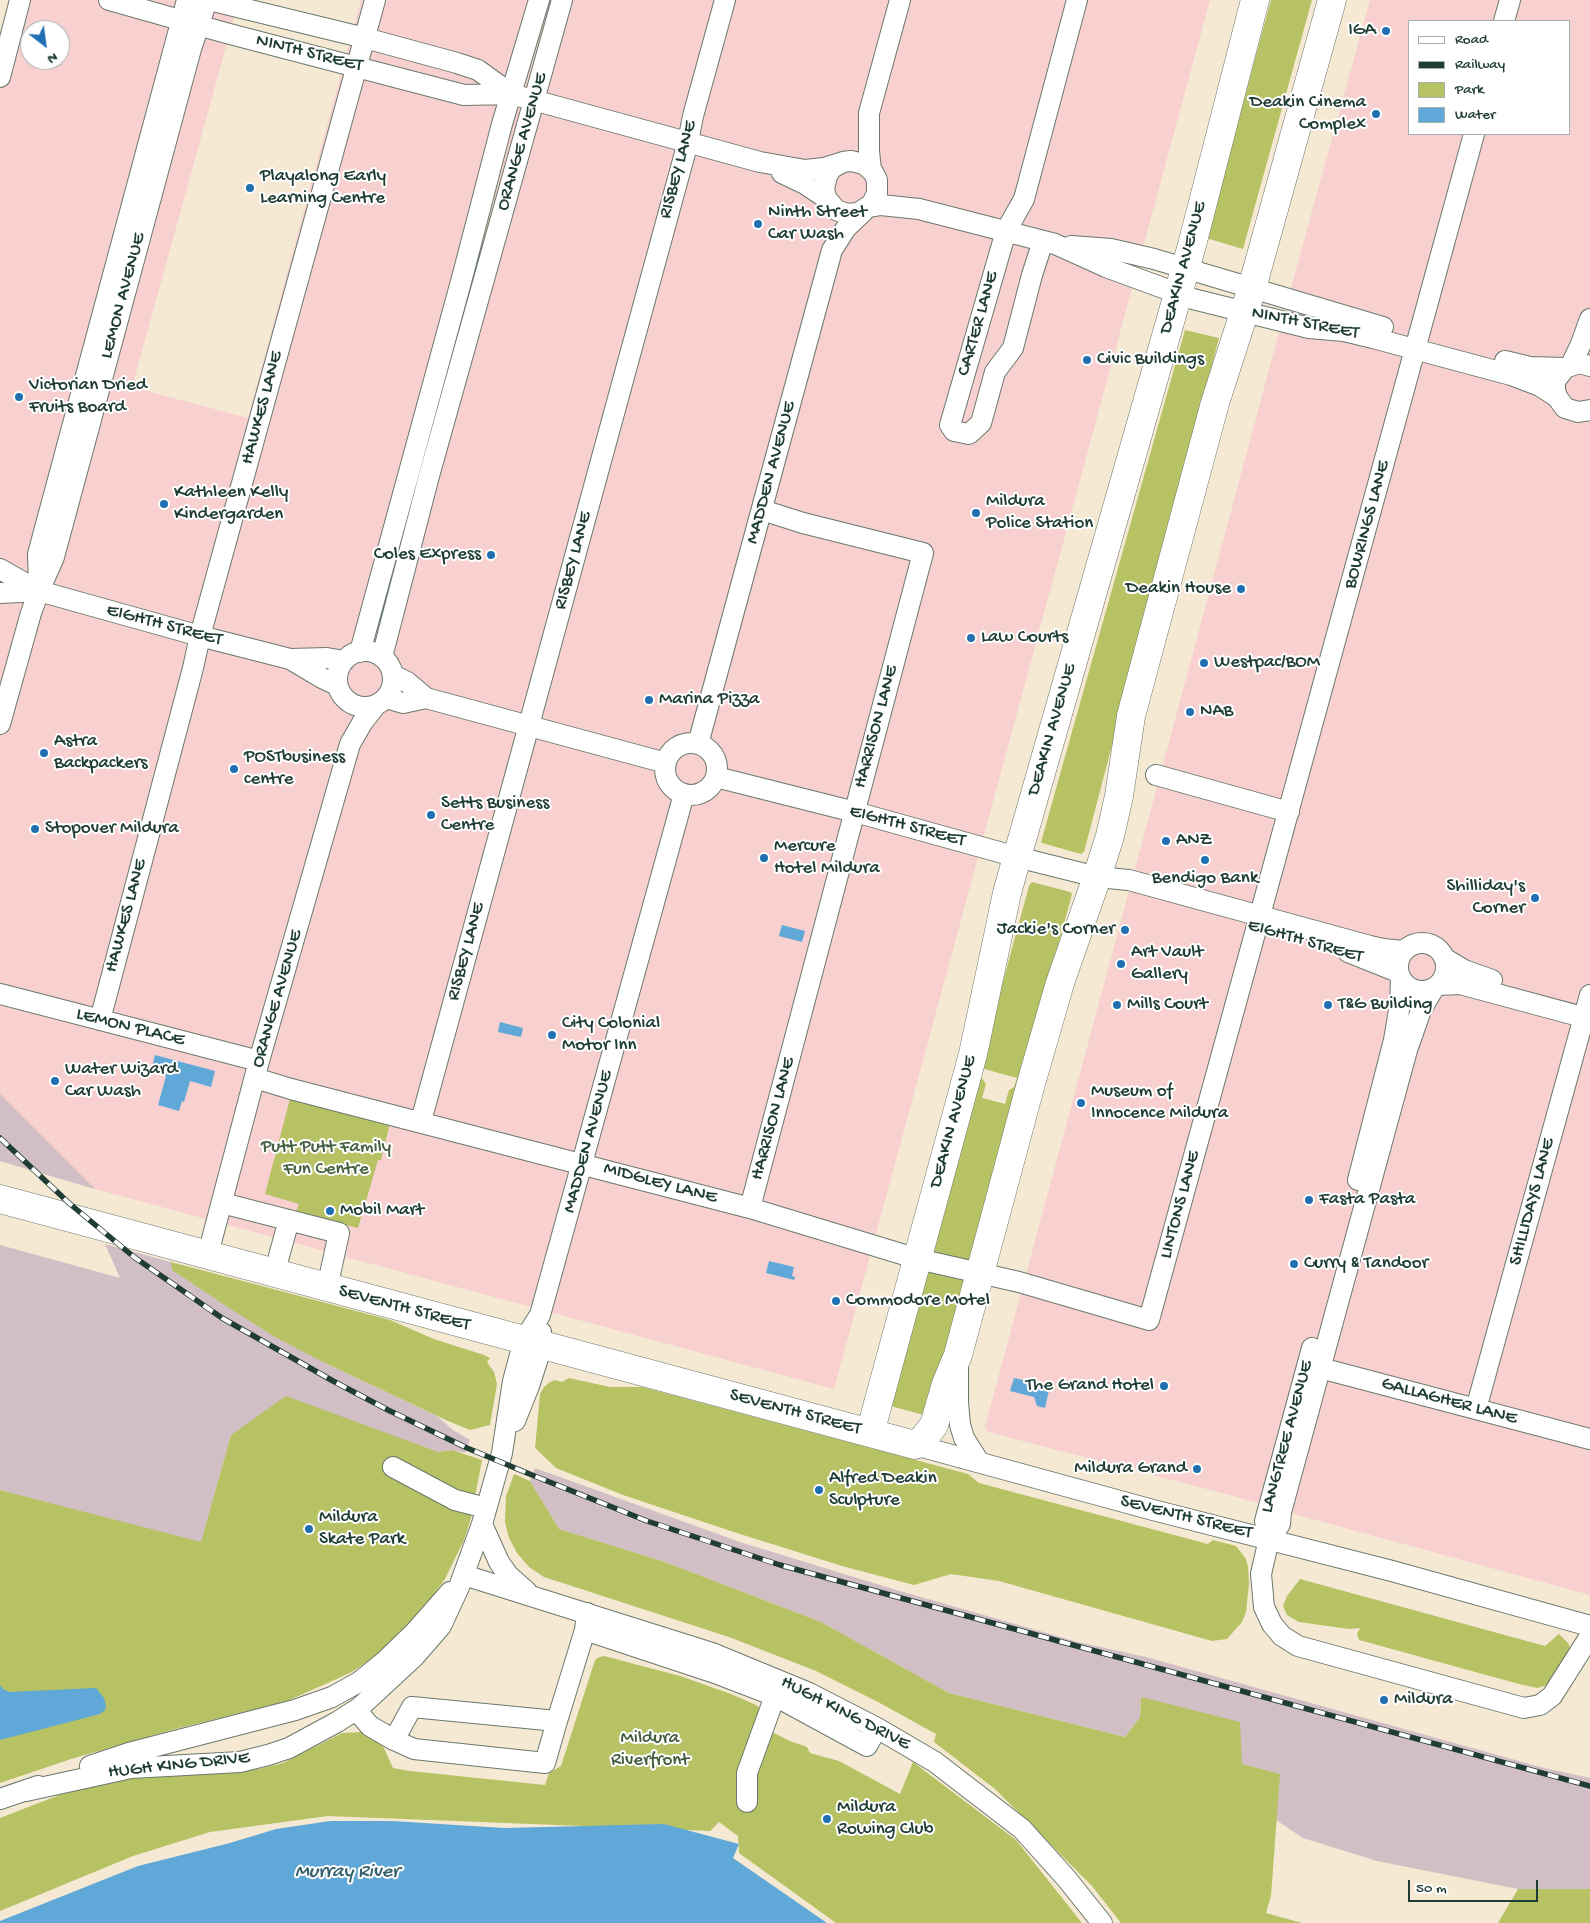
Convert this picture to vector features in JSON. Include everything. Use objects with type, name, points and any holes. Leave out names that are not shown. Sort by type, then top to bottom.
[{"type":"highway","name":"DEAKIN AVENUE","points":[[870,1433],[973,1054],[1016,858],[1192,245],[1255,0]]},
{"type":"highway","points":[[915,1445],[927,1436],[933,1428],[946,1384],[958,1355],[1060,983],[1097,877],[1120,796],[1130,716],[1215,403],[1249,300],[1332,0]]},
{"type":"highway","name":"SEVENTH STREET","points":[[0,1199],[915,1445]]},
{"type":"street","points":[[0,77],[20,0]]},
{"type":"street","name":"NINTH STREET","points":[[109,0],[464,95],[511,94],[760,162],[805,170],[824,168],[841,163]]},
{"type":"street","name":"LEMON AVENUE","points":[[187,0],[191,23]]},
{"type":"street","name":"NINTH STREET","points":[[208,0],[365,38],[478,70],[511,94]]},
{"type":"street","name":"LEMON AVENUE","points":[[0,724],[39,591],[38,554],[191,23],[208,0]]},
{"type":"street","name":"HAWKES LANE","points":[[100,1020],[191,678],[200,636],[375,0]]},
{"type":"street","name":"ORANGE AVENUE","points":[[352,656],[377,593],[511,94],[539,0]]},
{"type":"street","name":"ORANGE AVENUE","points":[[382,656],[429,476],[562,0]]},
{"type":"street","name":"RISBEY LANE","points":[[421,1121],[725,0]]},
{"type":"street","points":[[841,163],[856,142],[870,113],[900,0]]},
{"type":"street","name":"CARTER LANE","points":[[1049,242],[1032,275],[1013,348],[995,372],[981,423],[969,434],[954,431],[950,425],[1006,231],[1024,199],[1077,0]]},
{"type":"street","points":[[1504,20],[1510,0]]},
{"type":"street","points":[[827,200],[841,212],[853,214],[866,209],[876,197],[878,188],[872,171],[869,151],[870,113]]},
{"type":"street","name":"BOWRINGS LANE","points":[[1258,922],[1474,135]]},
{"type":"street","points":[[832,250],[833,224],[824,189],[827,176],[832,168],[841,163],[851,161],[860,162],[872,171]]},
{"type":"street","name":"NINTH STREET","points":[[760,162],[805,184],[827,200]]},
{"type":"street","name":"NINTH STREET","points":[[872,171],[904,200],[918,209]]},
{"type":"street","name":"NINTH STREET","points":[[866,209],[881,205],[918,209],[1049,242],[1112,249],[1154,258],[1184,268],[1309,328],[1344,331],[1530,367],[1575,366]]},
{"type":"street","name":"MADDEN AVENUE","points":[[698,744],[832,250],[846,228],[866,209]]},
{"type":"street","name":"NINTH STREET","points":[[1049,242],[1106,267],[1148,281],[1177,294],[1249,300]]},
{"type":"street","points":[[462,278],[483,283]]},
{"type":"street","points":[[1557,398],[1556,381],[1575,366],[1590,319]]},
{"type":"street","name":"NINTH STREET","points":[[1417,344],[1540,386],[1571,411],[1590,410]]},
{"type":"street","points":[[410,470],[429,476]]},
{"type":"street","name":"HARRISON LANE","points":[[750,1208],[923,553],[803,523],[762,510]]},
{"type":"street","name":"EIGHTH STREET","points":[[0,569],[39,591],[290,660],[322,678],[341,692]]},
{"type":"street","name":"EIGHTH STREET","points":[[0,593],[39,591]]},
{"type":"street","points":[[377,593],[397,598]]},
{"type":"street","points":[[381,702],[390,691],[393,675],[387,662],[382,656],[368,651],[352,656],[337,676],[341,692],[360,707],[381,702],[403,703],[426,698]]},
{"type":"street","name":"EIGHTH STREET","points":[[290,660],[352,656]]},
{"type":"street","points":[[393,675],[407,682],[426,698],[666,763]]},
{"type":"street","name":"ORANGE AVENUE","points":[[341,692],[350,744]]},
{"type":"street","name":"ORANGE AVENUE","points":[[208,1254],[257,1069],[350,744],[362,722],[381,702]]},
{"type":"street","points":[[682,744],[698,744],[706,747],[712,753],[717,769],[716,777],[707,790],[700,794],[684,794],[677,791],[667,779],[666,763],[669,755],[682,744]]},
{"type":"street","points":[[1156,775],[1289,812]]},
{"type":"street","name":"EIGHTH STREET","points":[[716,777],[855,812],[1016,858],[1097,877],[1129,880],[1353,954],[1400,976]]},
{"type":"street","name":"MADDEN AVENUE","points":[[533,1343],[684,794]]},
{"type":"street","name":"EIGHTH STREET","points":[[1258,922],[1376,948],[1404,951]]},
{"type":"street","name":"LINTONS LANE","points":[[979,1274],[1020,1282],[1149,1320],[1258,922]]},
{"type":"street","points":[[1436,986],[1446,973],[1444,958],[1441,952],[1430,944],[1416,944],[1404,951],[1400,957],[1400,976],[1406,985],[1419,991],[1436,986],[1460,984],[1588,1009]]},
{"type":"street","points":[[1444,958],[1464,970],[1480,976],[1588,1009]]},
{"type":"street","name":"LANGTREE AVENUE","points":[[1314,1367],[1394,1040],[1400,1004],[1400,976]]},
{"type":"street","name":"LANGTREE AVENUE","points":[[1436,986],[1421,1010],[1407,1050],[1314,1367],[1265,1521],[1269,1539],[1261,1574],[1264,1607],[1272,1624],[1282,1636],[1298,1646],[1524,1708],[1540,1705],[1552,1696],[1590,1636]]},
{"type":"street","name":"LEMON PLACE","points":[[0,994],[100,1020],[257,1069]]},
{"type":"street","name":"SHILLIDAYS LANE","points":[[1476,1409],[1588,1009]]},
{"type":"street","name":"MIDGLEY LANE","points":[[257,1069],[291,1088],[750,1208],[918,1259]]},
{"type":"street","points":[[222,1203],[339,1232],[327,1288]]},
{"type":"street","points":[[274,1274],[289,1220]]},
{"type":"street","points":[[918,1259],[979,1274]]},
{"type":"street","name":"HUGH KING DRIVE","points":[[26,1791],[131,1768],[228,1764],[257,1758],[300,1743],[362,1705],[414,1657],[441,1626],[464,1575],[484,1516],[502,1453],[514,1381],[533,1343]]},
{"type":"street","points":[[958,1355],[957,1394],[959,1419],[964,1438],[979,1462]]},
{"type":"street","name":"GALLAGHER LANE","points":[[1314,1367],[1590,1439]]},
{"type":"street","name":"SEVENTH STREET","points":[[915,1445],[1590,1626]]},
{"type":"street","points":[[392,1467],[484,1516]]},
{"type":"street","name":"HUGH KING DRIVE","points":[[484,1516],[499,1562],[508,1575],[532,1596]]},
{"type":"street","name":"HUGH KING DRIVE","points":[[464,1575],[532,1596],[586,1621],[712,1653],[778,1688],[809,1692],[877,1728],[935,1762],[1022,1829],[1066,1878],[1102,1923]]},
{"type":"street","name":"HUGH KING DRIVE","points":[[0,1799],[129,1753],[321,1702],[356,1683],[384,1661],[414,1633],[464,1575]]},
{"type":"street","points":[[356,1683],[370,1726],[414,1749],[545,1764],[586,1621]]},
{"type":"street","points":[[747,1802],[747,1773],[778,1688]]},
{"type":"street","points":[[394,1740],[412,1707],[557,1721]]},
{"type":"shaded area","points":[[16,0],[239,0],[132,387],[248,418],[361,0],[1210,0],[834,1389],[95,1189],[0,1161],[0,64]]},
{"type":"shaded area","points":[[1370,0],[1590,0],[1590,1595],[1237,1497],[988,1432],[985,1427]]},
{"type":"shaded area","points":[[0,1094],[95,1189],[0,1161]]},
{"type":"shaded area","points":[[105,1244],[171,1262],[173,1270],[323,1362],[437,1416],[453,1430],[470,1440],[465,1453],[452,1450],[438,1452],[231,1435],[201,1543],[0,1490],[0,1245],[120,1278]]},
{"type":"shaded area","points":[[535,1468],[740,1542],[893,1589],[1078,1642],[1146,1657],[1544,1768],[1590,1778],[1590,1889],[1518,1889],[1377,1861],[1303,1838],[1276,1820],[1279,1774],[1242,1764],[1141,1698],[1140,1717],[1125,1737],[949,1693],[821,1622],[665,1562],[559,1529],[530,1481]]},
{"type":"green space","points":[[1271,0],[1312,0],[1243,249],[1206,238]]},
{"type":"green space","points":[[1185,330],[1219,338],[1084,852],[1081,854],[1041,842]]},
{"type":"green space","points":[[1032,882],[1072,894],[974,1260],[973,1262],[932,1254],[976,1081],[1029,886]],"holes":[[[984,1069],[1017,1078],[1014,1087],[1009,1090],[1005,1104],[982,1098],[986,1084],[981,1077]]]},
{"type":"green space","name":"Putt Putt Family Fun Centre","points":[[291,1095],[390,1123],[381,1160],[378,1160],[358,1228],[296,1212],[299,1204],[265,1194]]},
{"type":"green space","points":[[171,1262],[390,1320],[434,1339],[490,1358],[487,1362],[494,1372],[497,1384],[490,1425],[470,1430],[323,1362],[275,1337],[223,1304],[172,1270]]},
{"type":"green space","points":[[927,1270],[966,1279],[931,1417],[887,1405]]},
{"type":"green space","points":[[569,1378],[610,1387],[642,1387],[968,1474],[979,1483],[1208,1544],[1213,1540],[1236,1546],[1246,1559],[1248,1567],[1249,1584],[1246,1612],[1242,1622],[1227,1639],[1212,1641],[999,1581],[951,1574],[914,1585],[842,1566],[623,1495],[556,1468],[535,1448],[540,1394],[550,1382],[555,1380],[562,1382]]},
{"type":"green space","points":[[286,1396],[438,1452],[452,1450],[482,1460],[471,1518],[464,1540],[445,1579],[420,1613],[379,1653],[352,1672],[285,1702],[179,1728],[71,1759],[0,1783],[0,1490],[201,1542],[231,1435]]},
{"type":"green space","points":[[514,1474],[530,1481],[559,1529],[665,1562],[821,1622],[949,1693],[1125,1737],[1140,1717],[1141,1697],[1240,1722],[1242,1764],[1280,1774],[1271,1896],[1266,1913],[1302,1923],[1121,1923],[1092,1886],[995,1789],[934,1742],[936,1734],[816,1671],[729,1637],[544,1577],[529,1567],[517,1553],[509,1538],[505,1522],[506,1496]]},
{"type":"green space","points":[[1300,1579],[1545,1646],[1559,1634],[1569,1644],[1570,1650],[1547,1685],[1537,1688],[1519,1684],[1359,1640],[1357,1634],[1360,1628],[1349,1629],[1299,1622],[1287,1615],[1283,1606],[1287,1596]]},
{"type":"green space","name":"Mildura Riverfront","points":[[604,1656],[680,1676],[756,1705],[769,1716],[772,1732],[807,1747],[810,1753],[839,1761],[900,1794],[913,1762],[1016,1840],[1082,1923],[836,1923],[739,1853],[738,1836],[719,1822],[710,1831],[328,1816],[210,1832],[133,1856],[0,1911],[0,1818],[80,1787],[139,1776],[259,1769],[283,1763],[342,1733],[361,1732],[372,1737],[383,1746],[393,1768],[545,1785],[549,1773],[561,1766],[595,1660]]},
{"type":"green space","points":[[1518,1889],[1590,1889],[1590,1923],[1498,1923]]},
{"type":"water","points":[[782,925],[805,931],[802,942],[779,936]]},
{"type":"water","points":[[500,1022],[523,1028],[521,1037],[498,1032]]},
{"type":"water","points":[[155,1055],[215,1071],[211,1087],[190,1081],[184,1102],[182,1101],[179,1111],[158,1105],[166,1076],[151,1071]]},
{"type":"water","points":[[769,1261],[794,1267],[792,1276],[795,1277],[794,1280],[766,1273]]},
{"type":"water","points":[[1014,1378],[1050,1386],[1045,1408],[1037,1406],[1034,1397],[1010,1391]]},
{"type":"water","points":[[0,1685],[9,1692],[96,1688],[104,1698],[106,1706],[105,1710],[100,1714],[0,1740]]},
{"type":"water","name":"Murray River","points":[[330,1821],[392,1821],[504,1828],[664,1824],[739,1844],[733,1858],[827,1923],[0,1923],[0,1921],[138,1866],[230,1843],[276,1829]]},
{"type":"railway","points":[[0,1138],[70,1204],[134,1257],[222,1318],[388,1410],[467,1448],[532,1475],[647,1521],[780,1565],[1590,1786]]},
{"type":"place","name":"IGA","points":[[1386,31]]},
{"type":"place","name":"Deakin Cinema Complex","points":[[1376,114]]},
{"type":"place","name":"Playalong Early Learning Centre","points":[[250,188]]},
{"type":"place","name":"Ninth Street Car Wash","points":[[758,224]]},
{"type":"place","name":"Civic Buildings","points":[[1087,360]]},
{"type":"place","name":"Victorian Dried Fruits Board","points":[[19,397]]},
{"type":"place","name":"Kathleen Kelly Kindergarden","points":[[164,504]]},
{"type":"place","name":"Mildura Police Station","points":[[976,513]]},
{"type":"place","name":"Coles Express","points":[[491,555]]},
{"type":"place","name":"Deakin House","points":[[1241,589]]},
{"type":"place","name":"Law Courts","points":[[971,638]]},
{"type":"place","name":"Westpac/BOM","points":[[1204,663]]},
{"type":"place","name":"Marina Pizza","points":[[649,700]]},
{"type":"place","name":"NAB","points":[[1190,712]]},
{"type":"place","name":"Astra Backpackers","points":[[44,753]]},
{"type":"place","name":"POSTbusiness centre","points":[[234,769]]},
{"type":"place","name":"Setts Business Centre","points":[[431,815]]},
{"type":"place","name":"Stopover Mildura","points":[[35,829]]},
{"type":"place","name":"ANZ","points":[[1166,841]]},
{"type":"place","name":"Mercure Hotel Mildura","points":[[764,858]]},
{"type":"place","name":"Bendigo Bank","points":[[1205,860]]},
{"type":"place","name":"Shilliday's Corner","points":[[1535,898]]},
{"type":"place","name":"Jackie's Corner","points":[[1125,930]]},
{"type":"place","name":"Art Vault Gallery","points":[[1121,964]]},
{"type":"place","name":"Mills Court","points":[[1117,1005]]},
{"type":"place","name":"T&G Building","points":[[1328,1005]]},
{"type":"place","name":"City Colonial Motor Inn","points":[[552,1035]]},
{"type":"place","name":"Water Wizard Car Wash","points":[[55,1081]]},
{"type":"place","name":"Museum of Innocence Mildura","points":[[1081,1103]]},
{"type":"place","name":"Fasta Pasta","points":[[1309,1200]]},
{"type":"place","name":"Mobil Mart","points":[[330,1211]]},
{"type":"place","name":"Curry & Tandoor","points":[[1294,1264]]},
{"type":"place","name":"Commodore Motel","points":[[836,1301]]},
{"type":"place","name":"The Grand Hotel","points":[[1164,1386]]},
{"type":"place","name":"Mildura Grand","points":[[1197,1469]]},
{"type":"place","name":"Alfred Deakin Sculpture","points":[[819,1490]]},
{"type":"place","name":"Mildura Skate Park","points":[[309,1529]]},
{"type":"place","name":"Mildura","points":[[1384,1700]]},
{"type":"place","name":"Mildura Rowing Club","points":[[827,1819]]}]
